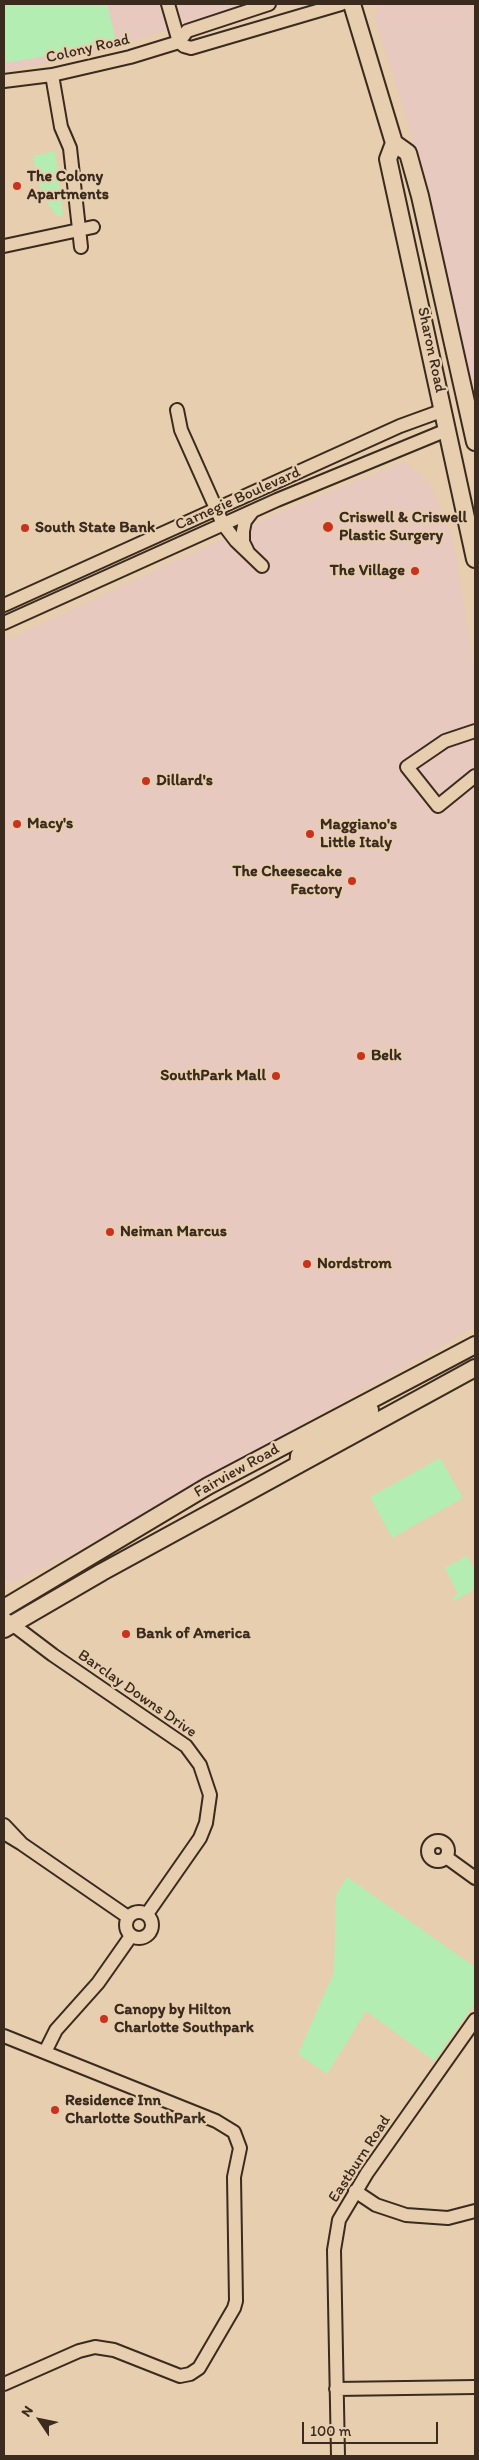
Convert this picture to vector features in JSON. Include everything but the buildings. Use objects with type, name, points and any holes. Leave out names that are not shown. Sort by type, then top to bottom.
[{"type":"main road","name":"Sharon Road","points":[[352,4],[394,143],[388,154],[389,162],[475,559]]},
{"type":"main road","name":"Sharon Road","points":[[394,143],[402,147],[409,154],[471,403],[475,442]]},
{"type":"main road","points":[[389,162],[399,166],[402,170],[423,241],[432,247]]},
{"type":"main road","name":"Carnegie Boulevard","points":[[444,410],[471,403]]},
{"type":"main road","name":"Carnegie Boulevard","points":[[447,430],[473,424]]},
{"type":"main road","name":"Fairview Road","points":[[5,1617],[208,1486],[475,1345]]},
{"type":"main road","name":"Fairview Road","points":[[5,1617],[298,1465],[475,1368]]},
{"type":"main road","points":[[298,1465],[299,1456],[304,1449],[364,1414],[390,1389]]},
{"type":"street","points":[[168,4],[179,42]]},
{"type":"street","name":"Colony Road","points":[[4,81],[52,75],[130,57],[179,42],[187,31],[269,4]]},
{"type":"street","name":"Colony Road","points":[[179,42],[191,48],[341,4]]},
{"type":"street","points":[[52,75],[61,127],[70,148],[81,247]]},
{"type":"street","points":[[4,246],[93,227]]},
{"type":"street","points":[[177,410],[181,430],[223,524],[236,541],[262,566]]},
{"type":"street","name":"Carnegie Boulevard","points":[[4,605],[412,420],[444,410]]},
{"type":"street","name":"Carnegie Boulevard","points":[[4,623],[223,524],[447,430]]},
{"type":"street","points":[[250,554],[244,547],[242,538],[244,523],[253,511]]},
{"type":"street","points":[[475,731],[445,741],[407,767],[438,806],[475,776]]},
{"type":"street","name":"Barclay Downs Drive","points":[[5,1617],[47,1652],[186,1746],[197,1760],[205,1776],[210,1800],[208,1816],[202,1833],[147,1914]]},
{"type":"street","points":[[4,1825],[22,1844]]},
{"type":"street","points":[[4,1833],[128,1917]]},
{"type":"street","points":[[446,1857],[475,1878]]},
{"type":"street","points":[[139,1911],[147,1914],[152,1922],[151,1931],[144,1937],[132,1936],[126,1930],[128,1917],[139,1911]]},
{"type":"street","points":[[45,2052],[52,2036],[98,1983],[132,1936]]},
{"type":"street","name":"Eastburn Road","points":[[338,2456],[334,2250],[339,2220],[355,2191],[475,2020]]},
{"type":"street","points":[[4,2036],[222,2124],[234,2133],[240,2148],[234,2177],[236,2301],[234,2308],[199,2368],[190,2374],[180,2376],[108,2348],[95,2347],[79,2351],[4,2384]]},
{"type":"street","points":[[355,2191],[376,2205],[406,2215],[448,2218],[475,2211]]},
{"type":"street","points":[[336,2389],[475,2387]]},
{"type":"shaded area","points":[[4,4],[250,4],[74,59],[4,70]]},
{"type":"shaded area","points":[[379,4],[475,4],[475,388],[469,376],[447,276],[409,126],[376,21],[375,14]]},
{"type":"shaded area","name":"SouthPark Mall","points":[[406,461],[430,485],[452,534],[475,674],[475,1327],[76,1552],[11,1583],[4,1579],[4,641],[278,513]]},
{"type":"green space","points":[[4,4],[107,4],[115,37],[111,44],[100,47],[4,63]]},
{"type":"green space","points":[[55,151],[63,215],[57,216],[46,201],[38,182],[33,156]]},
{"type":"green space","points":[[440,1458],[463,1498],[392,1538],[370,1497]]},
{"type":"green space","points":[[467,1556],[475,1571],[475,1589],[454,1601],[452,1598],[458,1594],[445,1568]]},
{"type":"green space","points":[[347,1877],[475,1967],[475,2003],[434,2061],[366,2011],[327,2074],[298,2054],[334,1972],[336,1895]]},
{"type":"place","name":"The Colony Apartments","points":[[17,186]]},
{"type":"place","name":"Criswell & Criswell Plastic Surgery","points":[[328,527]]},
{"type":"place","name":"South State Bank","points":[[25,528]]},
{"type":"place","name":"The Village","points":[[415,571]]},
{"type":"place","name":"Dillard's","points":[[146,781]]},
{"type":"place","name":"Macy's","points":[[17,824]]},
{"type":"place","name":"Maggiano's Little Italy","points":[[310,834]]},
{"type":"place","name":"The Cheesecake Factory","points":[[352,881]]},
{"type":"place","name":"Belk","points":[[361,1056]]},
{"type":"place","name":"SouthPark Mall","points":[[276,1076]]},
{"type":"place","name":"Neiman Marcus","points":[[110,1232]]},
{"type":"place","name":"Nordstrom","points":[[307,1264]]},
{"type":"place","name":"Bank of America","points":[[126,1634]]},
{"type":"place","name":"Canopy by Hilton Charlotte Southpark","points":[[104,2019]]},
{"type":"place","name":"Residence Inn Charlotte SouthPark","points":[[55,2110]]}]
